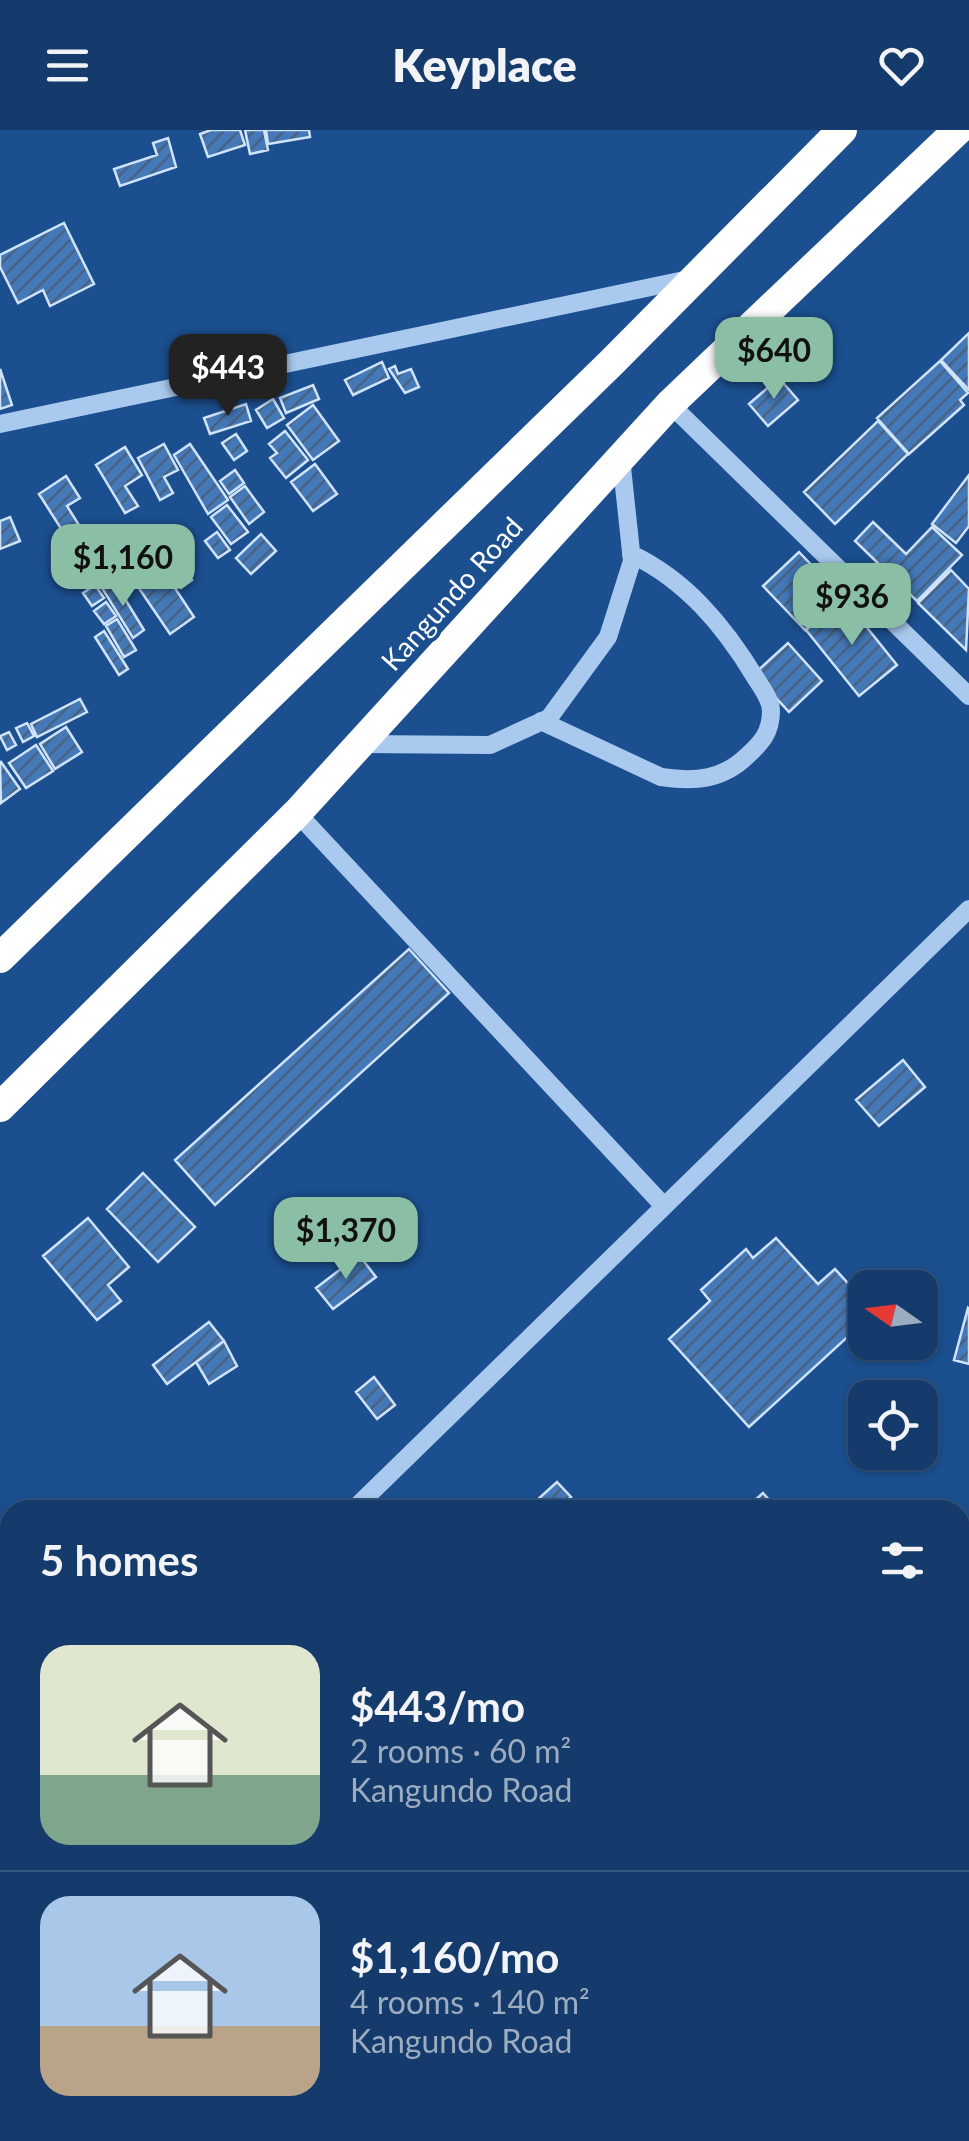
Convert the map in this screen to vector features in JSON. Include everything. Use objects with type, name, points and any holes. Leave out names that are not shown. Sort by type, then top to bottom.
[{"type":"highway","name":"Kangundo Road","points":[[0,1107],[297,812],[670,404],[958,130]]},
{"type":"highway","name":"Kangundo Road","points":[[0,958],[698,277],[837,132]]},
{"type":"street","points":[[0,424],[698,277]]},
{"type":"street","points":[[670,404],[969,696]]},
{"type":"street","points":[[359,744],[490,745],[549,718],[608,636],[631,554],[621,458]]},
{"type":"street","points":[[541,722],[661,776],[680,780],[710,779],[734,769],[766,738],[772,706],[738,647],[712,613],[649,563],[631,554]]},
{"type":"street","points":[[297,812],[662,1204]]},
{"type":"street","points":[[362,1500],[969,909]]},
{"type":"building","points":[[240,130],[245,145],[208,157],[200,134]]},
{"type":"building","points":[[245,130],[264,130],[268,150],[250,154]]},
{"type":"building","points":[[266,130],[309,130],[310,137],[268,144]]},
{"type":"building","points":[[168,138],[176,167],[120,186],[114,169],[157,155],[153,143]]},
{"type":"building","points":[[64,223],[94,284],[50,306],[43,290],[18,303],[0,267],[0,255]]},
{"type":"building","points":[[969,333],[969,390],[941,360]]},
{"type":"building","points":[[940,361],[968,393],[960,400],[964,405],[909,454],[877,418]]},
{"type":"building","points":[[382,362],[389,378],[353,395],[345,380]]},
{"type":"building","points":[[395,366],[398,374],[411,369],[419,387],[405,393],[389,369]]},
{"type":"building","points":[[0,369],[12,405],[0,409]]},
{"type":"building","points":[[779,378],[798,400],[768,426],[749,404]]},
{"type":"building","points":[[313,385],[319,399],[286,413],[280,398]]},
{"type":"building","points":[[273,399],[284,418],[267,428],[256,410]]},
{"type":"building","points":[[246,404],[251,421],[210,434],[204,418]]},
{"type":"building","points":[[313,405],[339,441],[313,460],[287,425]]},
{"type":"building","points":[[878,421],[908,454],[835,524],[804,492]]},
{"type":"building","points":[[285,431],[308,460],[286,478],[270,458],[277,453],[269,444]]},
{"type":"building","points":[[236,434],[247,451],[234,460],[222,443]]},
{"type":"building","points":[[164,444],[178,470],[164,477],[173,493],[160,500],[138,458]]},
{"type":"building","points":[[190,444],[228,500],[208,514],[174,455]]},
{"type":"building","points":[[125,447],[142,475],[125,486],[138,506],[125,513],[96,465]]},
{"type":"building","points":[[315,464],[337,494],[313,511],[291,482]]},
{"type":"building","points":[[235,470],[244,483],[229,494],[220,481]]},
{"type":"building","points":[[969,475],[969,526],[956,543],[932,524]]},
{"type":"building","points":[[66,476],[80,498],[67,506],[111,576],[97,585],[39,494]]},
{"type":"building","points":[[245,486],[264,512],[249,524],[230,497]]},
{"type":"building","points":[[227,505],[248,532],[231,544],[211,517]]},
{"type":"building","points":[[10,517],[20,541],[0,549],[0,521]]},
{"type":"building","points":[[873,522],[906,554],[932,527],[962,555],[917,601],[855,541]]},
{"type":"building","points":[[217,532],[230,550],[218,558],[205,541]]},
{"type":"building","points":[[142,534],[157,558],[132,576],[116,552]]},
{"type":"building","points":[[261,534],[276,551],[251,574],[236,558]]},
{"type":"building","points":[[167,547],[192,580],[181,588],[156,555]]},
{"type":"building","points":[[799,552],[841,596],[805,630],[763,586]]},
{"type":"building","points":[[157,561],[194,617],[170,634],[132,578]]},
{"type":"building","points":[[951,570],[969,589],[966,650],[918,603]]},
{"type":"building","points":[[114,581],[144,630],[133,638],[102,588]]},
{"type":"building","points":[[95,585],[104,598],[92,606],[83,593]]},
{"type":"building","points":[[844,599],[897,665],[859,696],[806,630]]},
{"type":"building","points":[[106,602],[116,616],[104,624],[94,611]]},
{"type":"building","points":[[117,619],[136,650],[124,657],[106,626]]},
{"type":"building","points":[[104,631],[128,669],[119,675],[95,637]]},
{"type":"building","points":[[788,643],[822,681],[789,712],[754,674]]},
{"type":"building","points":[[80,699],[87,712],[37,737],[31,724]]},
{"type":"building","points":[[27,723],[34,736],[23,742],[16,728]]},
{"type":"building","points":[[66,727],[82,752],[55,769],[40,744]]},
{"type":"building","points":[[9,732],[16,745],[7,750],[0,736]]},
{"type":"building","points":[[36,745],[53,771],[26,788],[9,763]]},
{"type":"building","points":[[0,763],[20,789],[1,803]]},
{"type":"building","points":[[409,949],[449,993],[215,1205],[175,1160]]},
{"type":"building","points":[[903,1060],[925,1087],[879,1126],[856,1100]]},
{"type":"building","points":[[143,1173],[195,1227],[158,1262],[107,1209]]},
{"type":"building","points":[[320,1215],[334,1231],[315,1250],[301,1235]]},
{"type":"building","points":[[88,1218],[129,1267],[108,1285],[121,1301],[97,1320],[43,1256]]},
{"type":"building","points":[[776,1238],[818,1284],[835,1269],[848,1283],[848,1337],[749,1427],[669,1339],[710,1301],[701,1290],[746,1249],[753,1258]]},
{"type":"building","points":[[359,1255],[376,1277],[333,1309],[316,1288]]},
{"type":"building","points":[[969,1309],[969,1364],[954,1360]]},
{"type":"building","points":[[209,1322],[224,1341],[167,1384],[153,1365]]},
{"type":"building","points":[[224,1341],[237,1366],[209,1384],[196,1362]]},
{"type":"building","points":[[374,1377],[395,1405],[377,1419],[356,1392]]},
{"type":"building","points":[[557,1482],[571,1497],[567,1500],[537,1500]]}]
